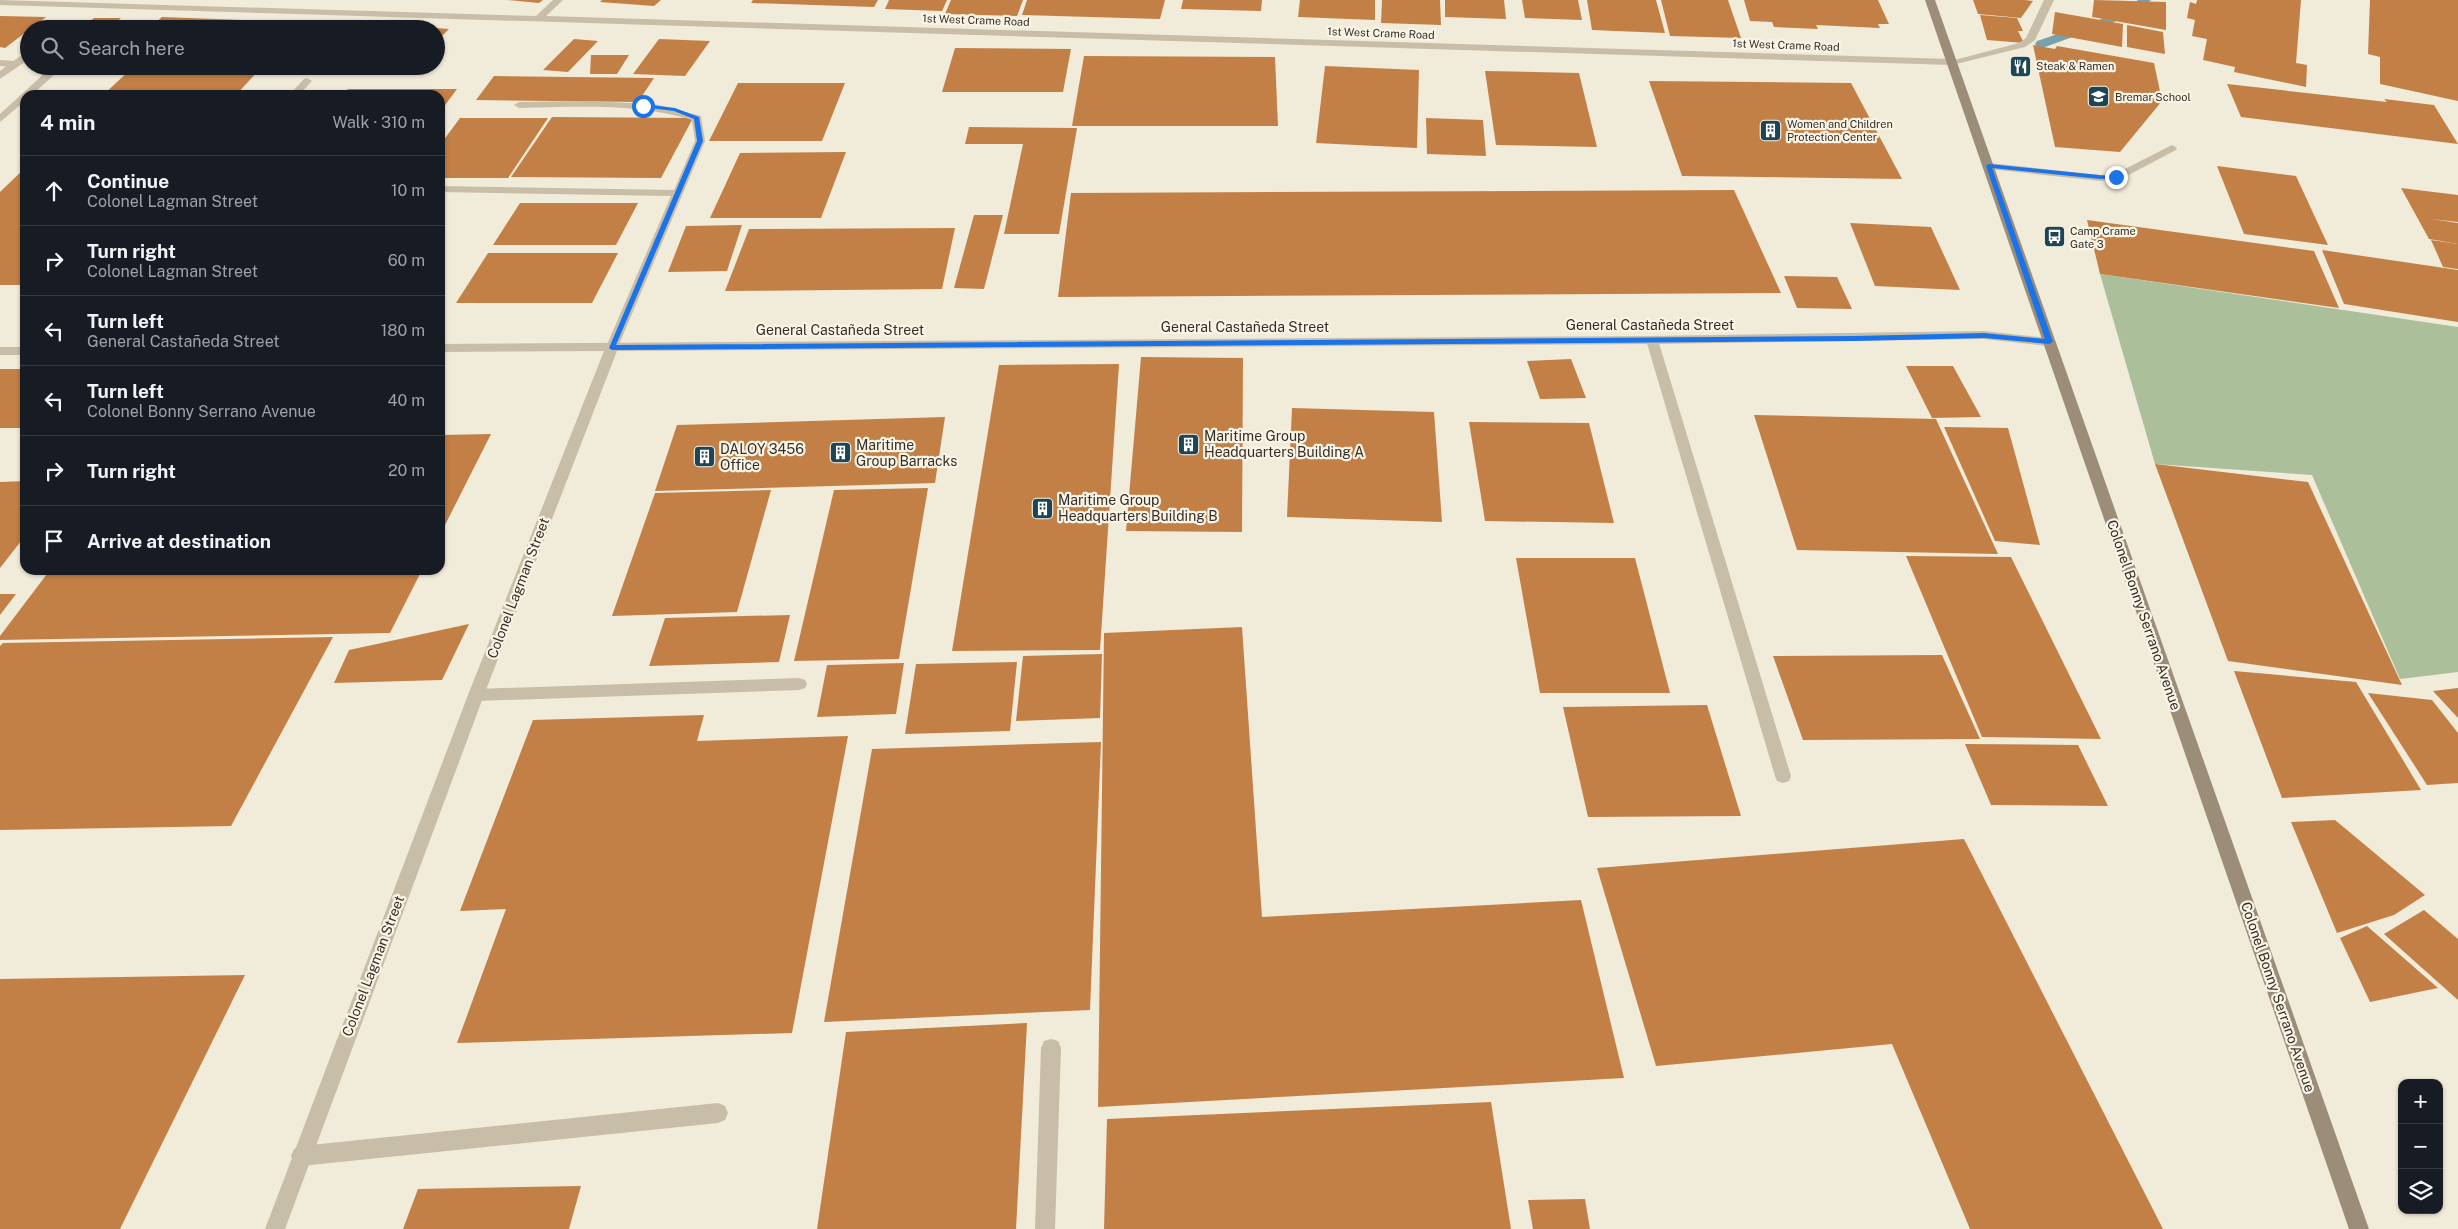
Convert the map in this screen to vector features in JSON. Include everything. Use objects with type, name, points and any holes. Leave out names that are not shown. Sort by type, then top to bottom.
[{"type":"main road","name":"Colonel Bonny Serrano Avenue","points":[[1930,0],[2359,1229]]},
{"type":"street","points":[[128,6],[137,0]]},
{"type":"street","points":[[318,12],[334,0]]},
{"type":"street","points":[[538,19],[558,0]]},
{"type":"street","name":"1st West Crame Road","points":[[0,2],[1952,62],[2022,45],[2030,40],[2049,0]]},
{"type":"street","points":[[0,63],[14,64],[20,62]]},
{"type":"street","points":[[0,76],[14,64]]},
{"type":"street","points":[[32,90],[49,75]]},
{"type":"street","points":[[299,90],[307,81]]},
{"type":"street","points":[[0,119],[20,101]]},
{"type":"street","name":"Colonel Lagman Street","points":[[275,1229],[476,695],[612,348],[700,141],[697,118],[675,110],[643,106],[519,105]]},
{"type":"street","points":[[1989,166],[2100,178],[2116,177],[2172,148]]},
{"type":"street","points":[[445,189],[677,193]]},
{"type":"street","name":"General Castañeda Street","points":[[445,348],[1984,336],[2049,342]]},
{"type":"street","points":[[1652,340],[1782,776]]},
{"type":"street","points":[[0,351],[20,351]]},
{"type":"street","points":[[476,695],[799,684]]},
{"type":"street","points":[[1045,1229],[1051,1048]]},
{"type":"street","points":[[301,1156],[718,1114]]},
{"type":"green space","points":[[2100,274],[2458,327],[2458,672],[2400,679],[2312,475],[2155,464]]},
{"type":"building","points":[[507,0],[543,0],[539,3]]},
{"type":"building","points":[[602,0],[661,0],[654,6],[600,2]]},
{"type":"building","points":[[753,0],[878,0],[874,7],[751,3]]},
{"type":"building","points":[[889,0],[947,0],[942,11],[885,9]]},
{"type":"building","points":[[951,0],[1023,0],[1017,16],[945,14]]},
{"type":"building","points":[[1027,0],[1165,0],[1160,19],[1022,15]]},
{"type":"building","points":[[1183,0],[1262,0],[1261,11],[1181,9]]},
{"type":"building","points":[[1300,0],[1375,0],[1375,20],[1298,17]]},
{"type":"building","points":[[1382,0],[1440,0],[1441,25],[1381,23]]},
{"type":"building","points":[[1445,0],[1504,0],[1506,19],[1445,17]]},
{"type":"building","points":[[1522,0],[1578,0],[1582,20],[1525,18]]},
{"type":"building","points":[[1587,0],[1656,0],[1665,33],[1592,30]]},
{"type":"building","points":[[1661,0],[1728,0],[1741,38],[1670,36]]},
{"type":"building","points":[[1744,0],[1878,0],[1889,24],[1878,24],[1880,28],[1816,25],[1818,29],[1774,27],[1772,22],[1750,21]]},
{"type":"building","points":[[1973,0],[2033,1],[2021,18],[1978,14]]},
{"type":"building","points":[[2094,0],[2166,2],[2166,30],[2092,17]]},
{"type":"building","points":[[2197,0],[2301,0],[2296,63],[2307,65],[2306,87],[2234,72],[2235,67],[2203,60],[2207,39],[2192,36],[2195,20],[2187,18],[2190,2],[2196,4]]},
{"type":"building","points":[[2370,0],[2458,0],[2458,101],[2380,84],[2380,57],[2368,54]]},
{"type":"building","points":[[2055,12],[2123,24],[2122,47],[2052,34]]},
{"type":"building","points":[[1980,15],[2017,18],[2023,31],[2018,31],[2024,43],[1987,40]]},
{"type":"building","points":[[0,16],[46,17],[42,20],[20,20],[20,37],[5,48],[0,47]]},
{"type":"building","points":[[162,17],[244,20],[158,20]]},
{"type":"building","points":[[94,18],[121,18],[119,20],[92,20]]},
{"type":"building","points":[[2127,25],[2163,32],[2165,54],[2127,47]]},
{"type":"building","points":[[574,39],[598,41],[568,72],[543,70]]},
{"type":"building","points":[[659,39],[710,41],[685,76],[633,74]]},
{"type":"building","points":[[2033,45],[2055,49],[2057,46],[2154,63],[2162,101],[2120,152],[2055,147]]},
{"type":"building","points":[[955,48],[1071,49],[1063,92],[942,92]]},
{"type":"building","points":[[591,55],[629,55],[617,74],[590,74]]},
{"type":"building","points":[[1084,56],[1275,57],[1278,126],[1072,126]]},
{"type":"building","points":[[1325,66],[1419,70],[1417,148],[1316,143]]},
{"type":"building","points":[[1485,71],[1579,73],[1597,147],[1496,145]]},
{"type":"building","points":[[125,75],[254,75],[241,90],[108,90]]},
{"type":"building","points":[[494,76],[654,78],[638,102],[476,100]]},
{"type":"building","name":"Women and Children Protection Center","points":[[1649,81],[1851,83],[1902,179],[1682,176]]},
{"type":"building","points":[[738,83],[845,83],[822,141],[709,141]]},
{"type":"building","points":[[2227,84],[2387,102],[2384,99],[2434,105],[2458,144],[2241,117]]},
{"type":"building","points":[[457,89],[445,105],[445,90],[347,90]]},
{"type":"building","points":[[552,117],[693,118],[661,178],[511,177]]},
{"type":"building","points":[[460,118],[548,118],[508,178],[445,178],[445,138]]},
{"type":"building","points":[[1426,118],[1483,120],[1486,156],[1427,154]]},
{"type":"building","points":[[969,127],[1077,128],[1059,234],[1004,234],[1023,144],[965,144]]},
{"type":"building","points":[[846,152],[821,218],[710,218],[740,153]]},
{"type":"building","points":[[2217,166],[2296,176],[2328,245],[2244,234]]},
{"type":"building","points":[[20,173],[20,285],[0,285],[0,192]]},
{"type":"building","points":[[2401,188],[2458,195],[2458,222],[2431,219],[2458,223],[2458,244],[2429,239]]},
{"type":"building","points":[[1734,190],[1781,293],[1058,297],[1071,193]]},
{"type":"building","points":[[520,203],[638,203],[616,245],[493,245]]},
{"type":"building","points":[[974,215],[1003,215],[984,289],[954,288]]},
{"type":"building","points":[[2087,220],[2314,251],[2339,308],[2100,274]]},
{"type":"building","points":[[1850,223],[1931,227],[1960,290],[1875,286]]},
{"type":"building","points":[[742,225],[727,271],[668,272],[686,226]]},
{"type":"building","points":[[955,228],[942,289],[725,291],[749,229]]},
{"type":"building","points":[[2431,240],[2458,244],[2458,269],[2443,267]]},
{"type":"building","points":[[2322,250],[2458,270],[2458,322],[2344,304]]},
{"type":"building","points":[[488,253],[618,253],[592,303],[456,303]]},
{"type":"building","points":[[1784,276],[1837,277],[1852,309],[1797,308]]},
{"type":"building","name":"Maritime Group Headquarters Building A","points":[[1141,357],[1243,358],[1242,532],[1126,531]]},
{"type":"building","points":[[1571,359],[1586,398],[1540,399],[1527,361]]},
{"type":"building","name":"Maritime Group Headquarters Building B","points":[[1119,364],[1100,650],[952,651],[999,365]]},
{"type":"building","points":[[1906,366],[1953,366],[1981,417],[1932,418]]},
{"type":"building","points":[[0,369],[20,369],[20,428],[0,428]]},
{"type":"building","points":[[1292,408],[1434,412],[1442,522],[1287,517]]},
{"type":"building","points":[[1754,415],[1936,419],[1998,554],[1797,550]]},
{"type":"building","name":"Maritime Group Barracks","points":[[945,417],[935,483],[655,491],[677,425]]},
{"type":"building","points":[[1469,422],[1589,423],[1614,523],[1485,521]]},
{"type":"building","points":[[1944,427],[2008,428],[2040,545],[1995,541]]},
{"type":"building","points":[[491,434],[445,525],[445,435]]},
{"type":"building","points":[[2155,464],[2308,482],[2402,685],[2228,661]]},
{"type":"building","points":[[20,481],[20,542],[0,568],[0,482]]},
{"type":"building","points":[[928,488],[899,659],[794,661],[834,490]]},
{"type":"building","points":[[771,490],[737,612],[612,616],[655,493]]},
{"type":"building","points":[[1906,556],[2011,557],[2101,739],[1982,737]]},
{"type":"building","points":[[1516,558],[1635,558],[1670,693],[1540,693]]},
{"type":"building","points":[[46,575],[419,575],[390,633],[0,640],[0,636]]},
{"type":"building","points":[[0,594],[16,594],[0,615]]},
{"type":"building","points":[[790,615],[779,662],[649,666],[665,618]]},
{"type":"building","points":[[469,624],[442,680],[334,683],[349,650]]},
{"type":"building","points":[[1242,627],[1262,917],[1581,900],[1624,1078],[1098,1107],[1104,633]]},
{"type":"building","points":[[333,637],[231,826],[0,830],[0,646],[3,643]]},
{"type":"building","points":[[1102,654],[1100,718],[1016,721],[1023,656]]},
{"type":"building","points":[[1942,655],[1980,739],[1803,740],[1773,656]]},
{"type":"building","points":[[1017,662],[1010,731],[905,734],[916,664]]},
{"type":"building","points":[[904,663],[896,714],[817,717],[827,665]]},
{"type":"building","points":[[2234,671],[2356,682],[2421,790],[2282,798]]},
{"type":"building","points":[[2458,688],[2458,718],[2433,691]]},
{"type":"building","points":[[2368,693],[2432,700],[2458,733],[2458,783],[2427,785]]},
{"type":"building","points":[[1707,705],[1741,816],[1588,817],[1563,707]]},
{"type":"building","points":[[704,715],[697,741],[848,736],[792,1033],[457,1043],[506,909],[460,911],[533,720]]},
{"type":"building","points":[[1101,742],[1090,1010],[824,1022],[872,749]]},
{"type":"building","points":[[1965,744],[2078,745],[2108,806],[1991,805]]},
{"type":"building","points":[[2335,820],[2425,895],[2394,915],[2337,933],[2291,822]]},
{"type":"building","points":[[1964,839],[2163,1229],[1970,1229],[1892,1044],[1656,1066],[1597,868]]},
{"type":"building","points":[[2424,910],[2458,939],[2458,1000],[2384,934]]},
{"type":"building","points":[[2367,926],[2438,988],[2370,1002],[2340,938]]},
{"type":"building","points":[[245,975],[120,1229],[0,1229],[0,979]]},
{"type":"building","points":[[1027,1023],[1016,1229],[817,1229],[846,1032]]},
{"type":"building","points":[[1491,1102],[1511,1229],[1104,1229],[1107,1119]]},
{"type":"building","points":[[581,1186],[569,1229],[403,1229],[418,1189]]},
{"type":"building","points":[[1585,1199],[1590,1229],[1533,1229],[1528,1200]]},
{"type":"waterway","points":[[2041,44],[2132,12],[2145,0]]},
{"type":"place","name":"Steak & Ramen","points":[[2020,66]]},
{"type":"place","name":"Bremar School","points":[[2099,97]]},
{"type":"place","name":"Women and Children Protection Center","points":[[1771,130]]},
{"type":"place","name":"Camp Crame Gate 3","points":[[2054,237]]},
{"type":"place","name":"Maritime Group Headquarters Building A","points":[[1188,444]]},
{"type":"place","name":"Maritime Group Barracks","points":[[840,453]]},
{"type":"place","name":"DALOY 3456 Office","points":[[704,457]]},
{"type":"place","name":"Maritime Group Headquarters Building B","points":[[1042,508]]},
{"type":"route","points":[[643,106],[675,110],[697,118],[700,141],[612,348],[1984,336],[2049,342],[1989,166],[2029,168],[2100,178],[2116,177]]}]
